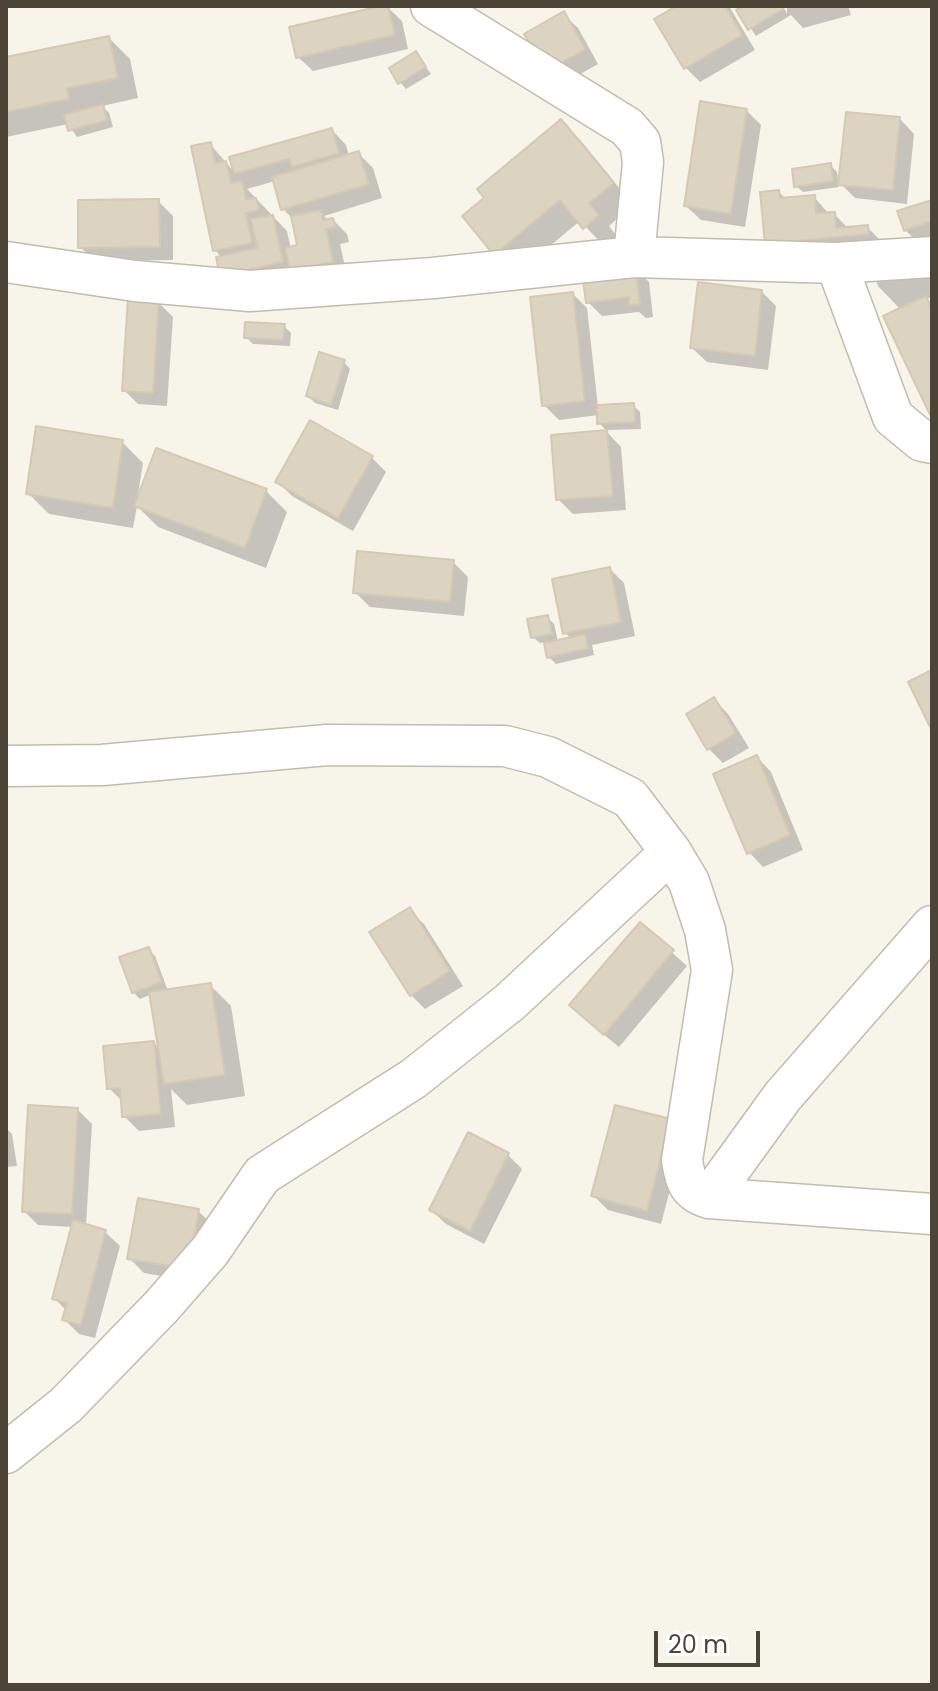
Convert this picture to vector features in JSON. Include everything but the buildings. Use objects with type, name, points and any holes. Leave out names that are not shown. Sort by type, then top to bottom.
[{"type":"street","points":[[431,6],[627,127],[640,142],[643,162],[634,257]]},
{"type":"street","points":[[6,262],[135,281],[250,291],[433,278],[634,257],[836,263],[932,257]]},
{"type":"street","points":[[836,263],[893,417],[922,441],[932,443]]},
{"type":"street","points":[[6,766],[102,765],[327,745],[505,746],[548,757],[630,798],[671,852],[689,882],[705,930],[712,970],[682,1160],[685,1181],[696,1194],[709,1198],[932,1214]]},
{"type":"street","points":[[6,1453],[66,1405],[161,1307],[210,1251],[262,1175],[413,1079],[510,1002],[671,852]]},
{"type":"street","points":[[709,1198],[783,1096],[932,926]]}]
